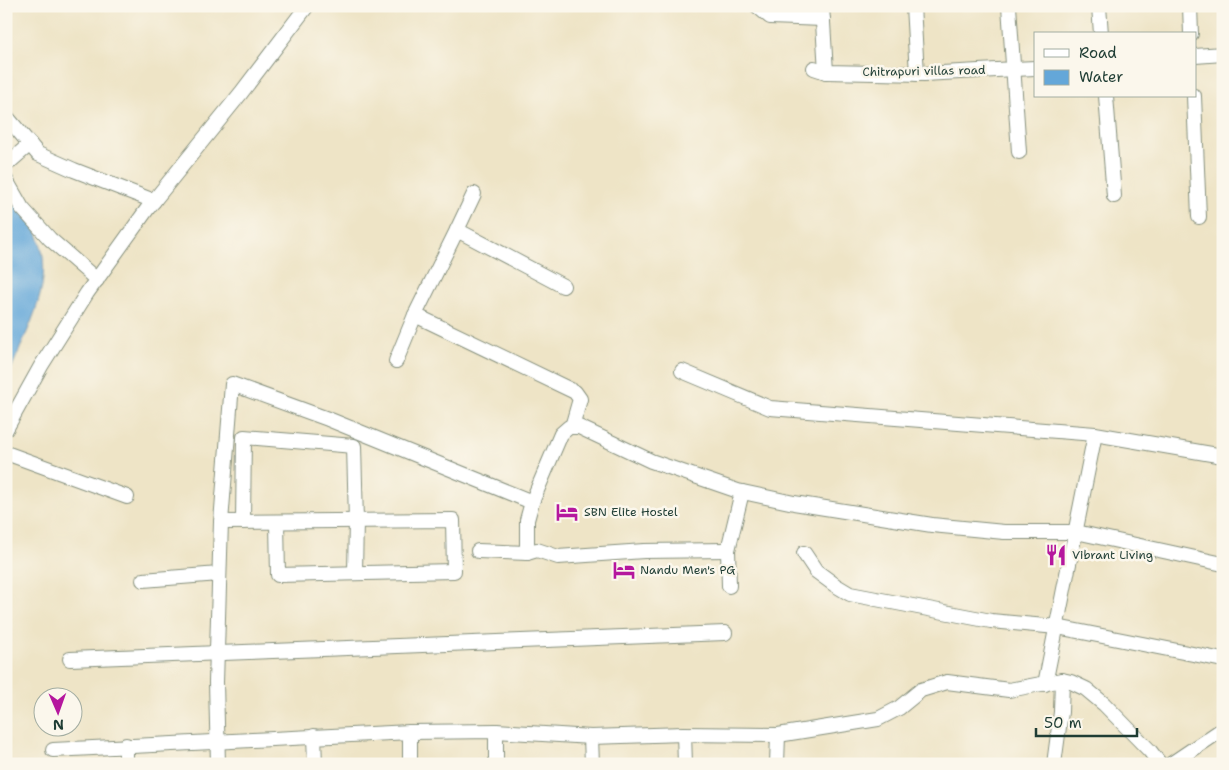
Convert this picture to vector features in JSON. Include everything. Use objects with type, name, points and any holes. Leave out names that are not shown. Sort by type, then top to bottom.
[{"type":"street","points":[[6,429],[41,366],[97,280],[154,201],[241,93],[307,6]]},
{"type":"street","points":[[757,6],[770,17],[823,13]]},
{"type":"street","points":[[914,6],[917,74]]},
{"type":"street","points":[[1009,6],[1019,152]]},
{"type":"street","points":[[1099,6],[1101,32]]},
{"type":"street","points":[[1190,6],[1191,32]]},
{"type":"street","name":"Chitrapuri villas road","points":[[823,13],[820,70],[917,74],[1034,68]]},
{"type":"street","points":[[1196,56],[1223,54]]},
{"type":"street","points":[[1106,98],[1114,196]]},
{"type":"street","points":[[1194,98],[1199,217]]},
{"type":"street","points":[[6,116],[38,154],[154,201]]},
{"type":"street","points":[[6,164],[30,144]]},
{"type":"street","points":[[6,180],[22,208],[50,239],[97,280]]},
{"type":"street","points":[[396,361],[415,314],[474,194]]},
{"type":"street","points":[[457,230],[563,286]]},
{"type":"street","points":[[415,314],[576,392],[580,399],[572,427]]},
{"type":"street","points":[[682,371],[770,408],[1095,434],[1223,456]]},
{"type":"street","points":[[218,764],[217,652],[221,522],[232,384],[328,419],[532,502]]},
{"type":"street","points":[[528,553],[527,520],[532,502],[561,434],[572,427],[579,427],[650,461],[742,492],[794,503],[932,525],[1004,532],[1076,532],[1223,564]]},
{"type":"street","points":[[1045,684],[1095,434]]},
{"type":"street","points":[[243,522],[244,437],[354,446],[355,572]]},
{"type":"street","points":[[6,453],[127,497]]},
{"type":"street","points":[[729,586],[728,550],[742,492]]},
{"type":"street","points":[[221,522],[454,520],[454,571],[278,574],[277,522]]},
{"type":"street","points":[[478,551],[528,553],[537,550],[558,557],[644,551],[728,550]]},
{"type":"street","points":[[804,553],[816,572],[850,594],[991,621],[1057,627],[1223,660]]},
{"type":"street","points":[[143,580],[220,574]]},
{"type":"street","points":[[70,659],[725,633]]},
{"type":"street","points":[[1054,764],[1062,712],[1062,680]]},
{"type":"street","points":[[53,750],[410,732],[496,731],[591,737],[684,734],[778,735],[878,719],[898,708],[922,690],[947,682],[1010,690],[1062,680],[1086,689],[1104,704],[1150,751],[1160,764]]},
{"type":"street","points":[[1171,764],[1223,729]]},
{"type":"street","points":[[496,731],[496,764]]},
{"type":"street","points":[[410,732],[410,764]]},
{"type":"street","points":[[684,734],[685,764]]},
{"type":"street","points":[[777,764],[778,735]]},
{"type":"street","points":[[314,736],[314,764]]},
{"type":"street","points":[[591,737],[592,764]]},
{"type":"street","points":[[126,745],[126,764]]},
{"type":"water","points":[[6,191],[34,224],[43,258],[43,276],[35,312],[6,383]]},
{"type":"place","name":"SBN Elite Hostel","points":[[567,512]]},
{"type":"place","name":"Vibrant Living","points":[[1056,555]]},
{"type":"place","name":"Nandu Men's PG","points":[[624,570]]}]
